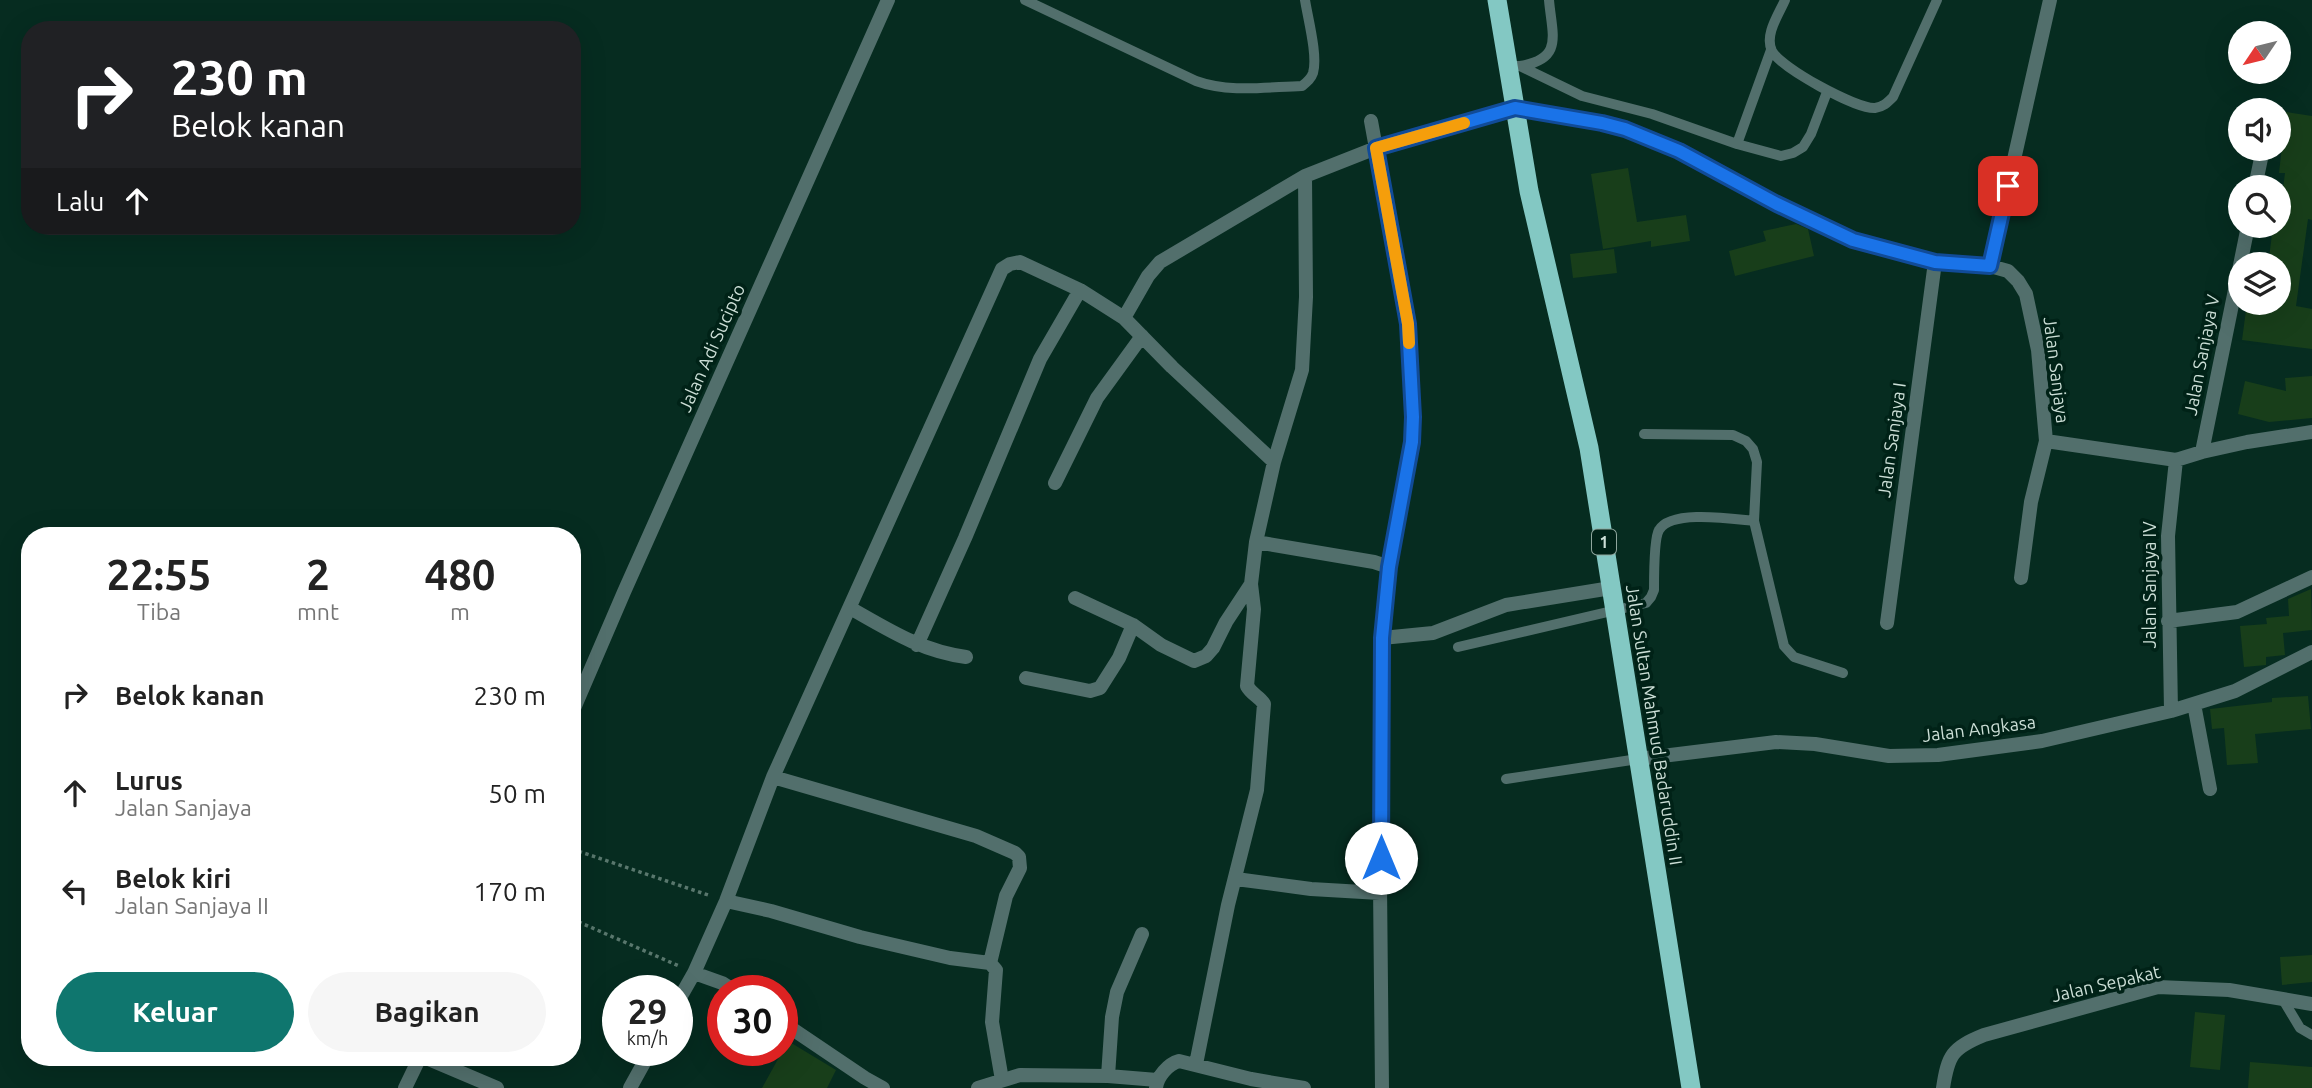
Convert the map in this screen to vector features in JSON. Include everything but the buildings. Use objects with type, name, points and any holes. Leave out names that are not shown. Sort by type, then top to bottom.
[{"type":"highway","name":"Jalan Sultan Mahmud Badaruddin II","points":[[1497,0],[1513,66],[1515,108],[1529,191],[1589,448],[1690,1088]]},
{"type":"street","name":"Jalan Adi Sucipto","points":[[581,692],[888,0]]},
{"type":"street","points":[[1990,266],[2050,0]]},
{"type":"street","points":[[1124,318],[1148,276],[1160,262],[1305,176],[1376,148],[1515,108]]},
{"type":"street","name":"Jalan Sanjaya","points":[[1515,108],[1625,129],[1679,151],[1777,204],[1853,240],[1935,262],[1990,266],[2008,271],[2026,294],[2038,350],[2046,441],[2176,460],[2202,452],[2312,432]]},
{"type":"street","points":[[1371,121],[1408,324],[1413,417],[1412,442],[1389,567],[1382,638],[1382,1088]]},
{"type":"street","points":[[1196,1065],[1228,905],[1257,790],[1265,711],[1261,698],[1251,693],[1247,687],[1254,609],[1251,584],[1256,542],[1274,462],[1302,370],[1306,297],[1305,176]]},
{"type":"street","name":"Jalan Sanjaya V","points":[[2202,452],[2246,238]]},
{"type":"street","points":[[692,975],[726,901],[773,777],[1002,269],[1020,262],[1080,290],[1124,318],[1274,462]]},
{"type":"street","name":"Jalan Sanjaya I","points":[[1887,623],[1935,262]]},
{"type":"street","points":[[917,645],[1040,359],[1080,290]]},
{"type":"street","points":[[1055,483],[1097,398],[1142,336]]},
{"type":"street","points":[[2021,578],[2031,502],[2046,441]]},
{"type":"street","name":"Jalan Sanjaya IV","points":[[2171,710],[2168,536],[2176,460]]},
{"type":"street","points":[[1256,542],[1374,562],[1389,567]]},
{"type":"street","points":[[2168,621],[2237,612],[2312,578]]},
{"type":"street","points":[[1075,598],[1133,625],[1161,645],[1194,661],[1206,656],[1213,648],[1251,584]]},
{"type":"street","points":[[1382,638],[1433,633],[1506,605],[1611,587]]},
{"type":"street","points":[[850,608],[917,645],[966,657]]},
{"type":"street","points":[[1026,678],[1090,691],[1100,688],[1119,658],[1133,625]]},
{"type":"street","name":"Jalan Angkasa","points":[[1638,759],[1776,742],[1815,744],[1889,756],[1938,755],[2042,741],[2171,710],[2235,691],[2312,652]]},
{"type":"street","points":[[2194,704],[2210,789]]},
{"type":"street","points":[[773,777],[976,836],[1015,853],[1019,857],[1020,868],[1006,896],[990,963]]},
{"type":"street","points":[[1236,879],[1311,889],[1380,893]]},
{"type":"street","points":[[726,901],[860,937],[950,958],[990,963],[996,970],[992,1022],[1002,1080]]},
{"type":"street","points":[[1108,1076],[1112,1017],[1117,992],[1142,934]]},
{"type":"street","points":[[694,972],[707,977]]},
{"type":"street","name":"Jalan Sepakat","points":[[1943,1088],[1947,1061],[1968,1041],[2158,987],[2229,990],[2312,1004]]},
{"type":"street","points":[[798,1033],[883,1088]]},
{"type":"street","points":[[978,1088],[1020,1075],[1108,1076],[1156,1084],[1172,1063],[1179,1061],[1251,1079],[1304,1088]]},
{"type":"street","points":[[405,1088],[417,1066]]},
{"type":"street","points":[[444,1066],[497,1088]]},
{"type":"street","points":[[630,1088],[642,1066]]},
{"type":"lane","points":[[1025,0],[1196,81],[1226,88],[1302,86],[1309,80],[1314,71],[1305,0]]},
{"type":"lane","points":[[1513,66],[1535,63],[1549,54],[1552,45],[1549,0]]},
{"type":"lane","points":[[1737,144],[1771,50],[1770,34],[1785,0]]},
{"type":"lane","points":[[1771,50],[1779,59],[1827,92],[1872,108],[1884,106],[1893,97],[1937,0]]},
{"type":"lane","points":[[1513,66],[1582,96],[1653,114],[1737,144],[1780,156],[1803,147],[1811,134],[1827,92]]},
{"type":"lane","points":[[1644,434],[1733,435],[1746,441],[1754,449],[1757,462],[1754,521],[1784,646],[1794,657],[1843,673]]},
{"type":"lane","points":[[1458,647],[1646,603],[1651,597],[1658,531],[1666,523],[1704,516],[1754,521]]},
{"type":"lane","points":[[1506,779],[1638,759]]},
{"type":"lane","points":[[2281,998],[2300,1028],[2312,1035]]},
{"type":"path","points":[[581,852],[726,901]]},
{"type":"path","points":[[581,923],[694,972]]},
{"type":"slow traffic","points":[[1409,343],[1408,324],[1376,148],[1464,123]]},
{"type":"route","points":[[1381,858],[1382,638],[1389,567],[1412,442],[1413,417],[1408,324],[1376,148],[1515,108],[1602,123],[1625,129],[1679,151],[1777,204],[1853,240],[1935,262],[1990,266],[2008,186]]}]
